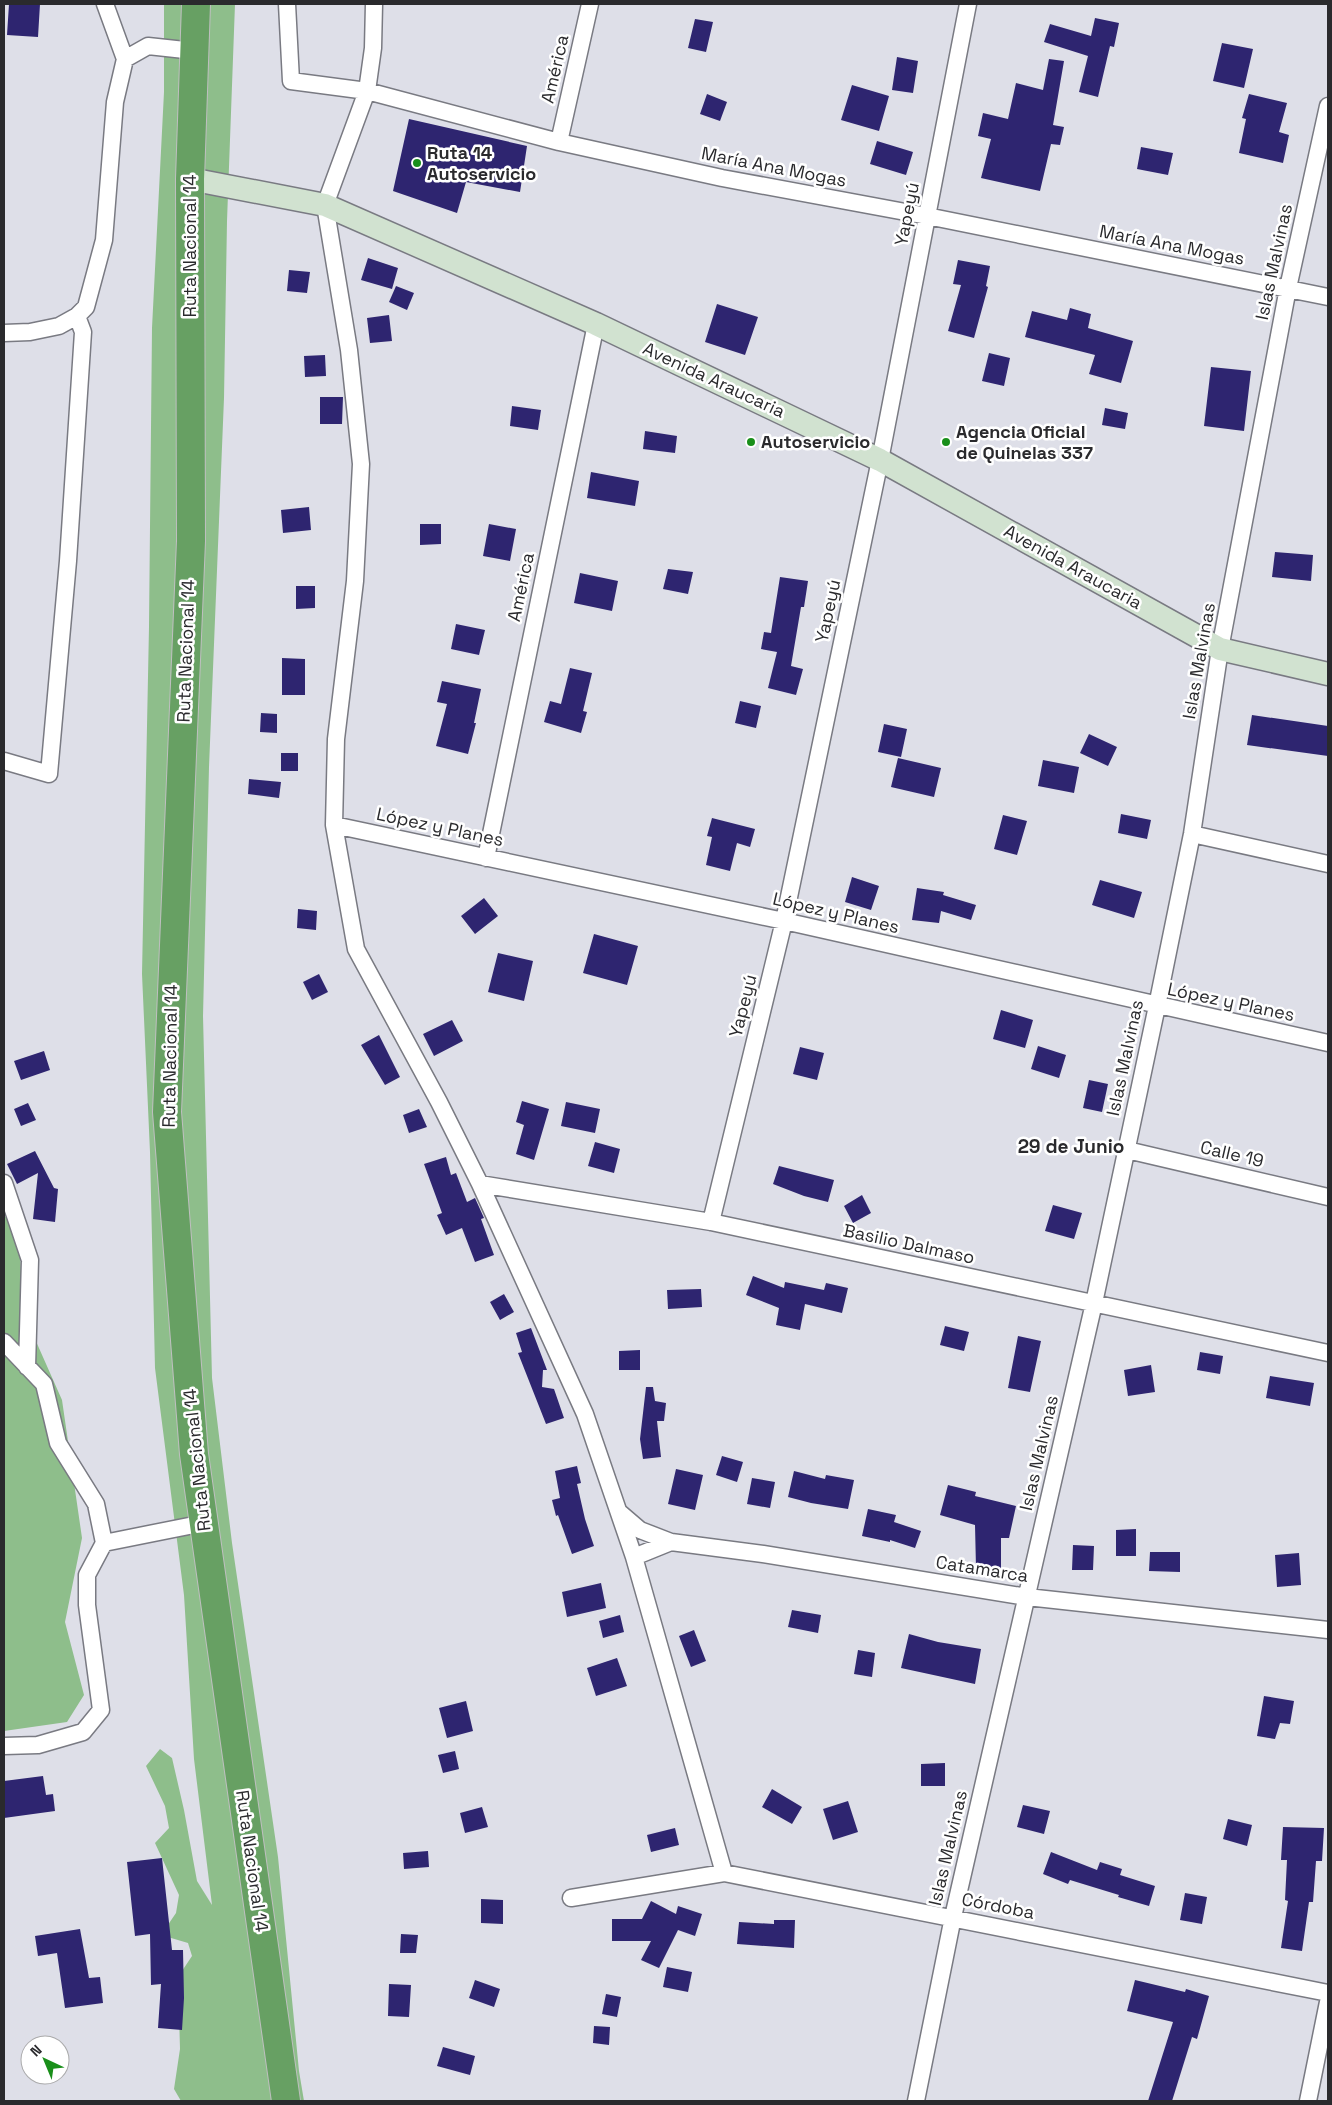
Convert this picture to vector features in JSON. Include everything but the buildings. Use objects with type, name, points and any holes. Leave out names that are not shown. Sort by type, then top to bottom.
[{"type":"highway","name":"Ruta Nacional 14","points":[[196,4],[190,179],[191,541],[166,1112],[194,1454],[286,2101]]},
{"type":"main road","name":"Avenida Araucaria","points":[[190,179],[325,205],[596,324],[880,460],[1220,649],[1328,674]]},
{"type":"street","points":[[4,333],[30,332],[59,326],[77,316],[86,307],[104,240],[115,102],[125,59],[105,4]]},
{"type":"street","name":"María Ana Mogas","points":[[287,4],[291,81],[367,91],[559,142],[722,178],[926,216],[1328,297]]},
{"type":"street","points":[[374,4],[372,48],[367,91],[325,205],[349,350],[361,464],[355,581],[336,739],[334,825],[356,949],[439,1102],[480,1184],[586,1414],[634,1557],[724,1873]]},
{"type":"street","name":"América","points":[[559,142],[590,4]]},
{"type":"street","name":"Yapeyú","points":[[711,1222],[784,922],[880,460],[968,4]]},
{"type":"street","points":[[125,59],[148,46],[194,51]]},
{"type":"street","name":"Islas Malvinas","points":[[916,2101],[953,1917],[1094,1303],[1157,1006],[1192,834],[1220,649],[1288,288],[1328,106]]},
{"type":"street","points":[[4,761],[49,774],[68,561],[83,332],[77,316]]},
{"type":"street","name":"América","points":[[486,858],[596,324]]},
{"type":"street","name":"López y Planes","points":[[334,825],[784,922],[1328,1043]]},
{"type":"street","points":[[1192,834],[1328,864]]},
{"type":"street","name":"Calle 19","points":[[1127,1150],[1328,1197]]},
{"type":"street","points":[[4,1183],[30,1260],[27,1367]]},
{"type":"street","name":"Basilio Dalmaso","points":[[480,1184],[711,1222],[1328,1353]]},
{"type":"street","points":[[4,1342],[44,1384],[58,1444],[96,1504],[104,1543],[87,1575],[87,1605],[101,1710],[83,1732],[38,1745],[4,1746]]},
{"type":"street","points":[[619,1512],[640,1530],[671,1542]]},
{"type":"street","points":[[104,1543],[204,1523]]},
{"type":"street","name":"Catamarca","points":[[634,1557],[671,1542],[763,1554],[1027,1597],[1328,1630]]},
{"type":"street","name":"Córdoba","points":[[571,1898],[724,1873],[1328,1993]]},
{"type":"street","points":[[1308,2101],[1328,2002]]},
{"type":"green space","points":[[164,4],[235,4],[227,221],[224,398],[209,767],[203,1016],[212,1378],[232,1543],[278,1857],[299,2071],[304,2101],[181,2101],[174,2089],[180,2049],[178,1977],[192,1956],[188,1943],[161,1935],[176,1913],[179,1895],[155,1843],[169,1828],[165,1806],[146,1766],[160,1749],[172,1758],[197,1881],[212,1905],[194,1759],[184,1595],[155,1368],[150,1152],[142,974],[149,627],[152,328],[164,92]]},
{"type":"green space","points":[[18,1214],[23,1312],[62,1400],[82,1538],[65,1622],[84,1695],[67,1722],[4,1731],[4,1217]]},
{"type":"place","name":"Ruta 14 Autoservicio","points":[[417,163]]},
{"type":"place","name":"Autoservicio","points":[[751,442]]},
{"type":"place","name":"Agencia Oficial de Quinelas 337","points":[[946,442]]},
{"type":"district","name":"29 de Junio","points":[[1071,1146]]}]
